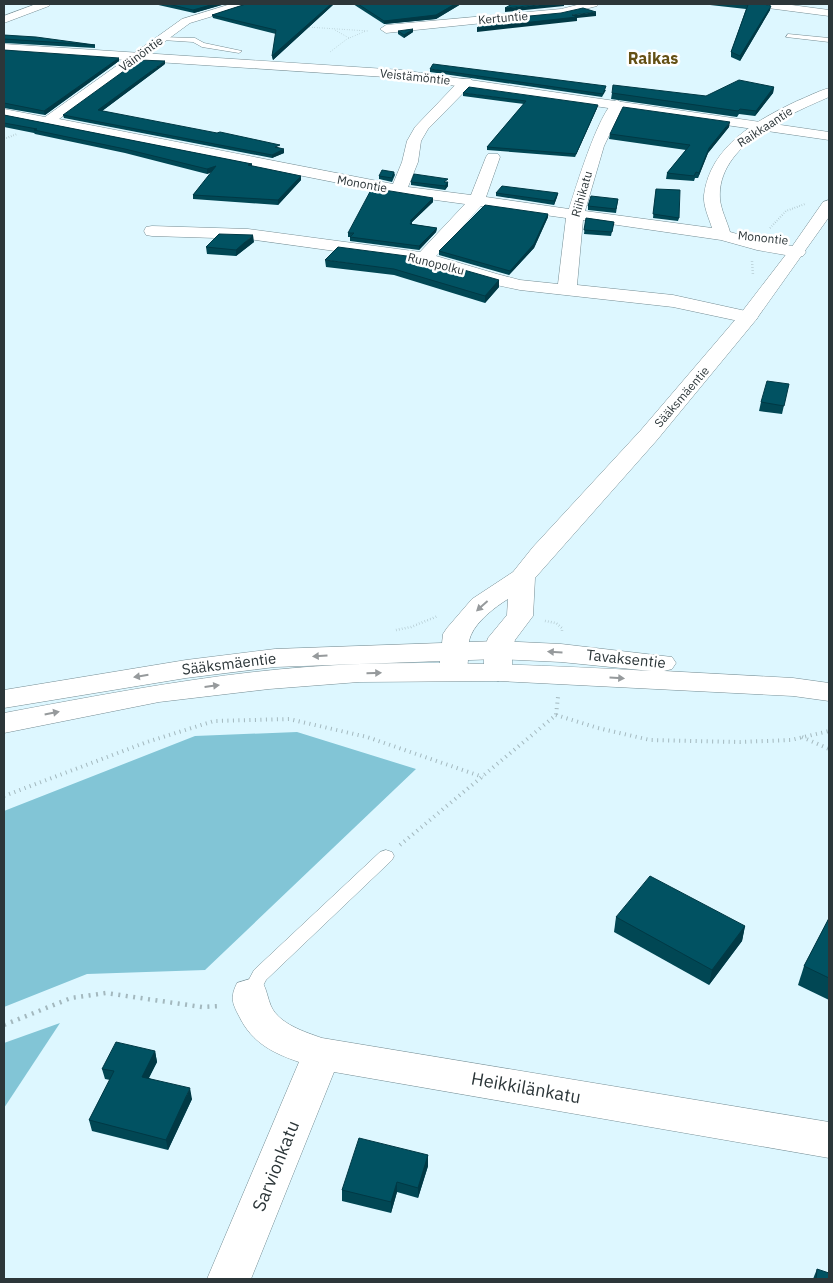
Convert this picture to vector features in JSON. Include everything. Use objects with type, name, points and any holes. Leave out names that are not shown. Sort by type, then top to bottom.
[{"type":"street","points":[[4,20],[45,4]]},
{"type":"street","name":"Väinöntie","points":[[48,121],[194,17],[242,4]]},
{"type":"street","name":"Kertuntie","points":[[386,29],[561,12],[593,4]]},
{"type":"street","points":[[760,4],[829,13]]},
{"type":"street","points":[[425,11],[441,24]]},
{"type":"street","name":"Veistämöntie","points":[[4,48],[401,74],[827,134]]},
{"type":"street","points":[[399,190],[410,162],[414,141],[422,128],[466,82]]},
{"type":"street","name":"Raikkaantie","points":[[723,236],[712,196],[719,166],[739,141],[789,110],[829,92]]},
{"type":"street","name":"Riihikatu","points":[[567,289],[575,215],[597,146],[617,104]]},
{"type":"street","name":"Monontie","points":[[4,112],[399,190],[723,236],[757,245],[800,248]]},
{"type":"street","points":[[424,258],[476,202],[493,157]]},
{"type":"street","name":"Sääksmäentie","points":[[455,661],[457,634],[481,605],[522,577],[542,552],[649,435],[748,317],[800,248],[829,205]]},
{"type":"street","name":"Runopolku","points":[[152,231],[248,234],[424,258],[493,279],[520,285],[673,301],[748,317]]},
{"type":"street","points":[[498,661],[502,638],[520,616],[522,577]]},
{"type":"street","name":"Sääksmäentie","points":[[4,699],[93,683],[248,661],[348,654],[455,661],[498,661]]},
{"type":"street","name":"Sääksmäentie","points":[[4,723],[159,693],[269,680],[360,674],[455,661]]},
{"type":"street","name":"Tavaksentie","points":[[498,661],[560,664],[829,692]]},
{"type":"street","name":"Heikkilänkatu","points":[[251,1000],[264,1026],[286,1041],[322,1054],[829,1140]]},
{"type":"street","name":"Sarvionkatu","points":[[229,1279],[322,1054]]},
{"type":"lane","points":[[788,36],[829,40]]},
{"type":"lane","points":[[162,38],[195,40],[202,45],[239,51]]},
{"type":"lane","points":[[251,1000],[260,974],[386,856]]},
{"type":"path","points":[[300,26],[368,31],[349,38],[328,53],[314,69]]},
{"type":"path","points":[[332,28],[349,38]]},
{"type":"path","points":[[386,856],[484,777],[556,714],[560,686],[562,628],[556,623],[520,616]]},
{"type":"path","points":[[556,714],[598,728],[650,740],[740,742],[791,740],[829,731]]},
{"type":"path","points":[[4,796],[147,742],[214,721],[289,718],[367,737],[484,777]]},
{"type":"path","points":[[801,737],[829,749]]},
{"type":"path","points":[[4,1025],[71,998],[106,993],[202,1006],[251,1000]]},
{"type":"shaded area","points":[[297,732],[416,769],[205,970],[87,974],[4,1007],[4,811],[195,736]]},
{"type":"shaded area","points":[[60,1023],[4,1108],[4,1043]]},
{"type":"building","points":[[168,4],[214,4],[193,10]]},
{"type":"building","points":[[246,4],[331,4],[272,56],[276,30],[212,15]]},
{"type":"building","points":[[358,4],[455,4],[436,15],[384,21]]},
{"type":"building","points":[[512,4],[551,4],[505,8]]},
{"type":"building","points":[[740,4],[764,4],[771,6],[740,56],[731,52],[748,5]]},
{"type":"building","points":[[583,8],[596,12],[572,15],[577,17],[477,28],[488,20],[561,13]]},
{"type":"building","points":[[413,29],[404,35],[398,31]]},
{"type":"building","points":[[4,35],[36,37],[95,45],[4,39]]},
{"type":"building","points":[[4,50],[119,58],[44,111],[4,103]]},
{"type":"building","points":[[139,60],[165,61],[98,110],[217,133],[220,132],[280,145],[275,147],[284,149],[272,155],[63,115]]},
{"type":"building","points":[[433,64],[606,86],[603,94],[430,69]]},
{"type":"building","points":[[739,80],[774,87],[756,111],[740,109],[738,111],[612,93],[613,85],[706,96]]},
{"type":"building","points":[[469,87],[598,105],[576,154],[487,147],[526,101],[463,93]]},
{"type":"building","points":[[623,107],[730,122],[709,148],[699,173],[696,172],[694,176],[667,173],[690,145],[610,134]]},
{"type":"building","points":[[4,115],[252,164],[248,165],[301,176],[278,200],[193,195],[216,166],[207,169],[4,123]]},
{"type":"building","points":[[382,170],[394,172],[392,178],[379,176]]},
{"type":"building","points":[[414,174],[448,179],[444,182],[448,182],[445,186],[411,182]]},
{"type":"building","points":[[502,186],[558,193],[554,201],[496,193]]},
{"type":"building","points":[[372,188],[433,198],[410,221],[412,221],[410,224],[437,228],[419,246],[350,237],[354,233],[348,233]]},
{"type":"building","points":[[656,189],[680,190],[679,218],[653,214]]},
{"type":"building","points":[[591,196],[618,199],[616,209],[588,206]]},
{"type":"building","points":[[485,205],[548,214],[534,244],[510,271],[439,251]]},
{"type":"building","points":[[586,218],[614,222],[612,232],[584,230]]},
{"type":"building","points":[[219,234],[253,235],[236,250],[206,247]]},
{"type":"building","points":[[338,247],[422,258],[499,280],[485,296],[394,269],[325,260]]},
{"type":"building","points":[[767,381],[789,384],[784,406],[761,402]]},
{"type":"building","points":[[650,876],[745,926],[712,970],[616,917]]},
{"type":"building","points":[[829,918],[829,978],[804,966]]},
{"type":"building","points":[[116,1042],[155,1051],[142,1077],[190,1088],[166,1140],[89,1120],[114,1071],[102,1069]]},
{"type":"building","points":[[359,1138],[428,1155],[418,1188],[397,1182],[391,1202],[342,1190]]},
{"type":"building","points":[[817,1269],[829,1273],[829,1279],[816,1279]]},
{"type":"district","name":"Raikas","points":[[653,58]]}]
